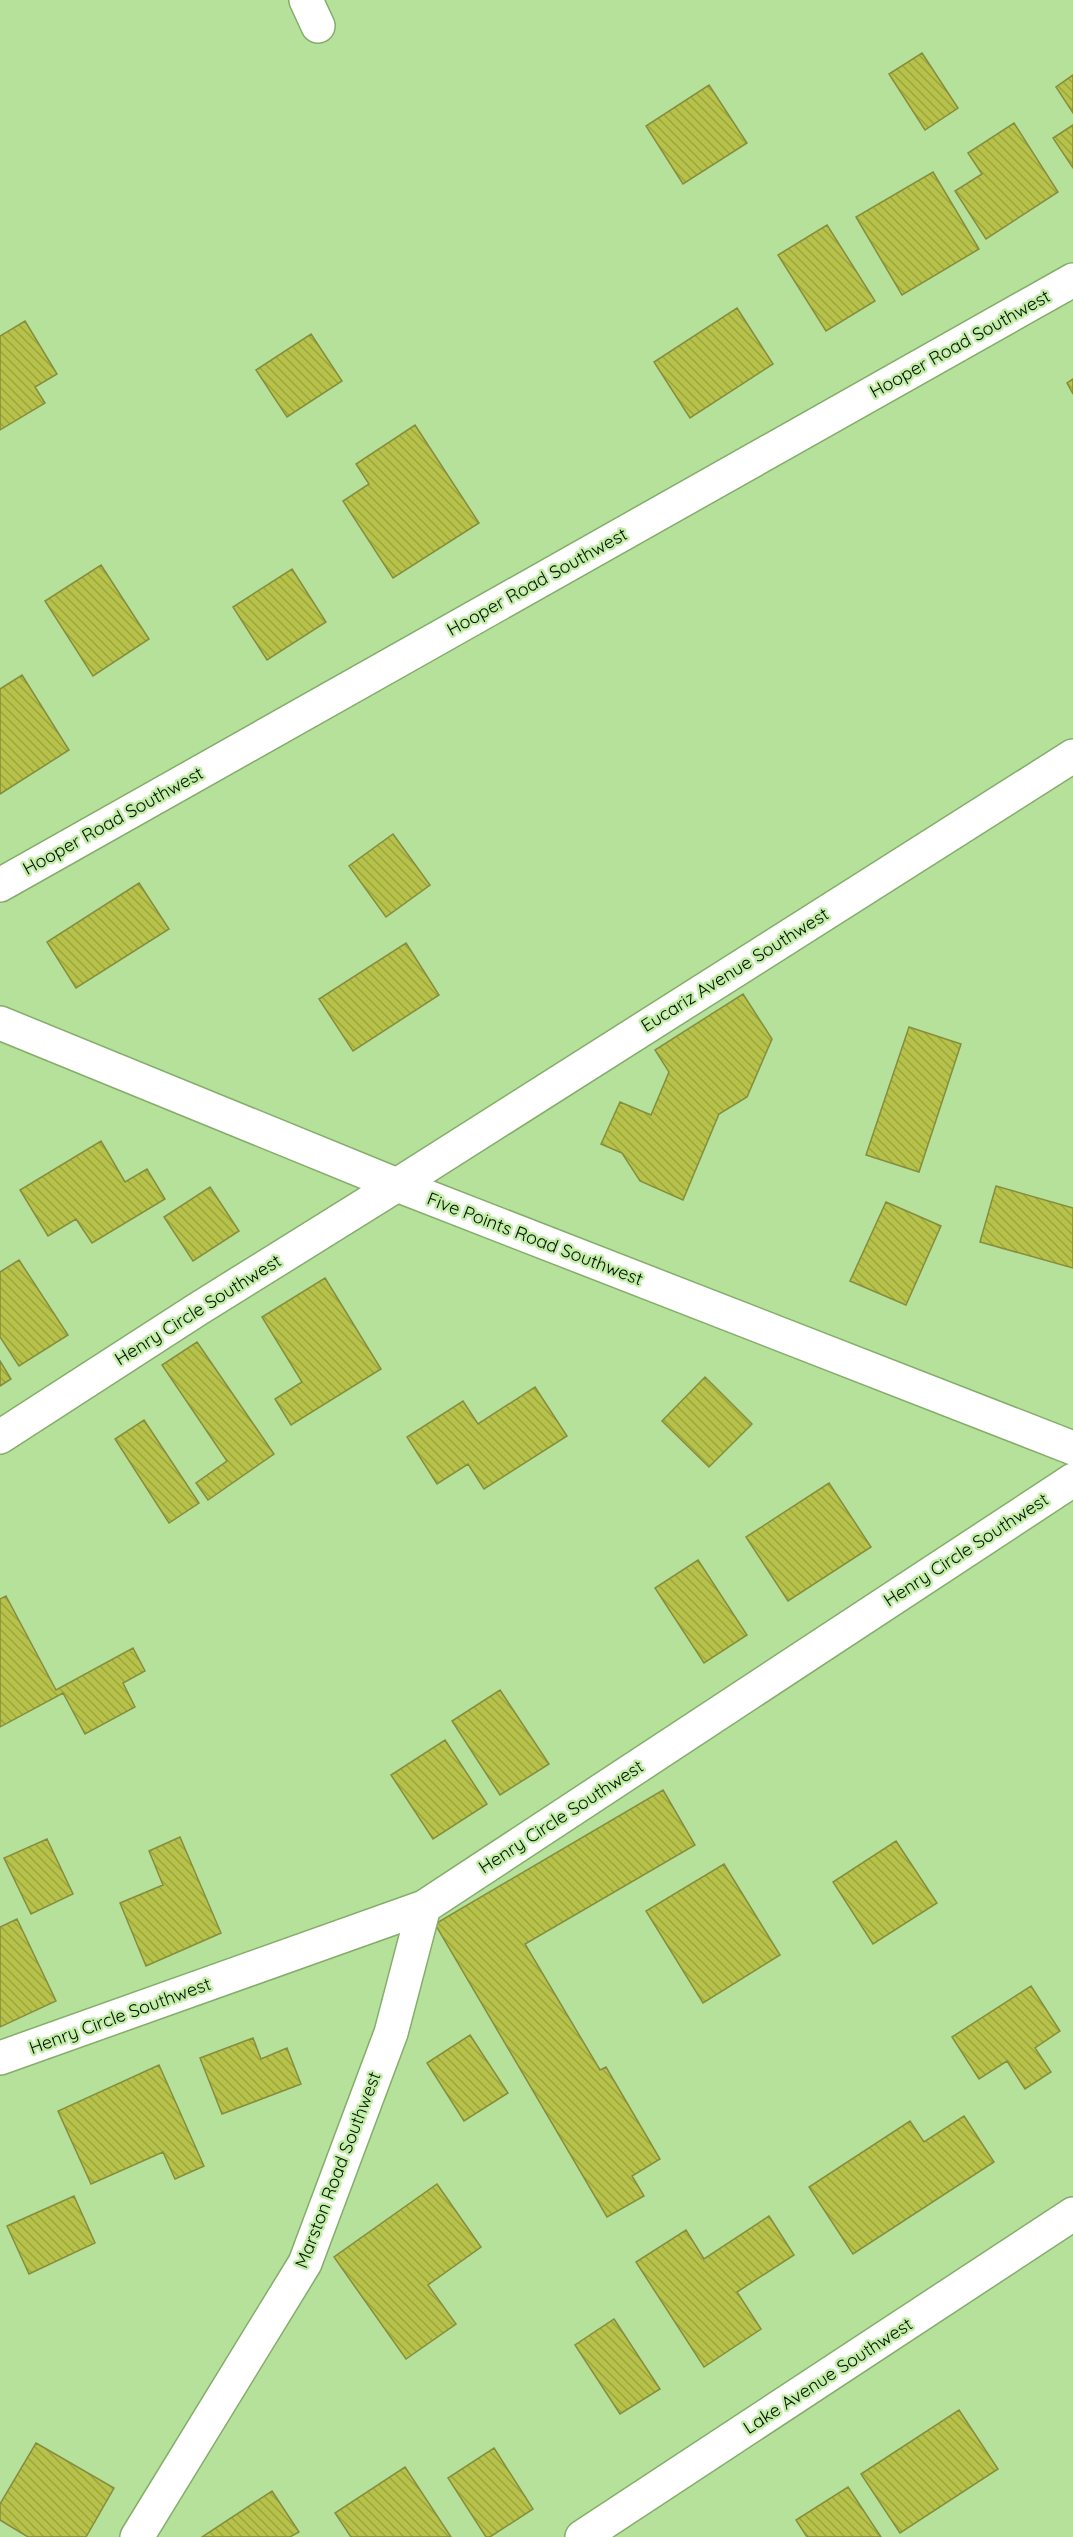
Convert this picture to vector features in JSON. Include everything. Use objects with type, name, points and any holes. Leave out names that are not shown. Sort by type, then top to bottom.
[{"type":"street","name":"Hooper Road Southwest","points":[[0,885],[1073,280]]},
{"type":"street","name":"Eucariz Avenue Southwest","points":[[397,1185],[1073,756]]},
{"type":"street","name":"Five Points Road Southwest","points":[[0,1023],[397,1185],[1073,1448]]},
{"type":"street","name":"Henry Circle Southwest","points":[[0,1437],[198,1309],[397,1185]]},
{"type":"street","name":"Henry Circle Southwest","points":[[0,2058],[424,1907],[1073,1480]]},
{"type":"street","name":"Marston Road Southwest","points":[[137,2537],[305,2263],[391,2033],[424,1907]]},
{"type":"street","name":"Lake Avenue Southwest","points":[[582,2537],[1073,2214]]},
{"type":"building","points":[[922,53],[958,108],[925,130],[889,74]]},
{"type":"building","points":[[1073,75],[1073,113],[1056,87]]},
{"type":"building","points":[[709,85],[747,143],[683,184],[646,126]]},
{"type":"building","points":[[1014,123],[1058,192],[986,239],[955,191],[982,174],[968,153]]},
{"type":"building","points":[[1073,125],[1073,168],[1053,138]]},
{"type":"building","points":[[933,172],[979,249],[902,295],[856,217]]},
{"type":"building","points":[[827,225],[875,301],[826,331],[778,255]]},
{"type":"building","points":[[737,308],[773,364],[690,418],[654,362]]},
{"type":"building","points":[[25,321],[57,374],[35,387],[45,403],[0,430],[0,336]]},
{"type":"building","points":[[311,334],[342,381],[287,417],[256,370]]},
{"type":"building","points":[[1073,379],[1073,394],[1067,383]]},
{"type":"building","points":[[415,425],[479,523],[393,578],[343,501],[369,484],[356,464]]},
{"type":"building","points":[[101,565],[149,639],[93,676],[45,601]]},
{"type":"building","points":[[292,569],[326,622],[267,660],[233,607]]},
{"type":"building","points":[[22,675],[69,750],[0,794],[0,689]]},
{"type":"building","points":[[393,834],[430,885],[386,917],[349,866]]},
{"type":"building","points":[[139,883],[169,929],[76,988],[47,942]]},
{"type":"building","points":[[406,943],[439,995],[353,1051],[319,999]]},
{"type":"building","points":[[743,994],[772,1039],[747,1097],[719,1114],[683,1200],[640,1181],[622,1153],[601,1144],[620,1102],[651,1115],[669,1072],[655,1050]]},
{"type":"building","points":[[909,1027],[961,1044],[919,1172],[866,1155]]},
{"type":"building","points":[[101,1141],[125,1182],[147,1169],[165,1199],[92,1243],[76,1219],[48,1236],[20,1190]]},
{"type":"building","points":[[996,1186],[1073,1208],[1073,1268],[980,1242]]},
{"type":"building","points":[[210,1187],[239,1231],[193,1261],[164,1217]]},
{"type":"building","points":[[886,1202],[941,1226],[906,1305],[850,1281]]},
{"type":"building","points":[[19,1260],[68,1335],[19,1366],[0,1337],[0,1272]]},
{"type":"building","points":[[325,1278],[381,1369],[291,1425],[275,1399],[302,1382],[262,1317]]},
{"type":"building","points":[[197,1342],[274,1454],[208,1500],[196,1483],[227,1461],[162,1365]]},
{"type":"building","points":[[0,1361],[11,1379],[0,1386]]},
{"type":"building","points":[[705,1377],[752,1424],[709,1467],[662,1421]]},
{"type":"building","points":[[535,1387],[567,1436],[484,1489],[468,1464],[437,1484],[407,1437],[463,1401],[478,1424]]},
{"type":"building","points":[[144,1420],[199,1503],[169,1523],[115,1439]]},
{"type":"building","points":[[829,1483],[871,1547],[788,1601],[746,1537]]},
{"type":"building","points":[[698,1560],[747,1635],[704,1663],[655,1588]]},
{"type":"building","points":[[6,1596],[56,1690],[133,1648],[145,1671],[123,1683],[135,1707],[85,1734],[63,1693],[0,1727],[0,1599]]},
{"type":"building","points":[[500,1690],[549,1764],[500,1795],[452,1721]]},
{"type":"building","points":[[445,1740],[487,1804],[433,1839],[391,1775]]},
{"type":"building","points":[[663,1790],[695,1845],[525,1944],[600,2070],[606,2067],[660,2159],[632,2176],[644,2196],[607,2217],[435,1924]]},
{"type":"building","points":[[180,1837],[221,1933],[146,1966],[120,1903],[163,1885],[149,1851]]},
{"type":"building","points":[[47,1839],[73,1894],[31,1914],[4,1858]]},
{"type":"building","points":[[896,1841],[937,1903],[873,1944],[833,1882]]},
{"type":"building","points":[[724,1864],[780,1955],[703,2003],[646,1911]]},
{"type":"building","points":[[17,1919],[56,2001],[0,2027],[0,1927]]},
{"type":"building","points":[[1031,1986],[1060,2031],[1035,2048],[1051,2072],[1025,2089],[1007,2061],[979,2079],[952,2037]]},
{"type":"building","points":[[470,2035],[508,2093],[464,2121],[427,2063]]},
{"type":"building","points":[[253,2038],[261,2059],[287,2048],[301,2084],[222,2114],[200,2058]]},
{"type":"building","points":[[159,2065],[204,2166],[175,2179],[163,2152],[91,2184],[58,2111]]},
{"type":"building","points":[[964,2116],[994,2162],[853,2254],[809,2187],[910,2121],[924,2142]]},
{"type":"building","points":[[437,2184],[481,2247],[428,2285],[456,2324],[406,2359],[334,2257]]},
{"type":"building","points":[[74,2196],[95,2243],[29,2274],[7,2226]]},
{"type":"building","points":[[769,2216],[794,2255],[737,2292],[761,2329],[704,2367],[636,2262],[686,2230],[704,2259]]},
{"type":"building","points":[[614,2319],[660,2389],[620,2414],[575,2345]]},
{"type":"building","points":[[959,2410],[998,2469],[900,2533],[861,2474]]},
{"type":"building","points":[[36,2443],[114,2488],[86,2537],[28,2537],[0,2520],[0,2504]]},
{"type":"building","points":[[494,2448],[533,2509],[490,2537],[486,2537],[448,2478]]},
{"type":"building","points":[[405,2467],[451,2537],[351,2537],[335,2513]]},
{"type":"building","points":[[848,2487],[881,2537],[807,2537],[796,2520]]},
{"type":"building","points":[[272,2491],[299,2532],[290,2537],[202,2537]]}]
